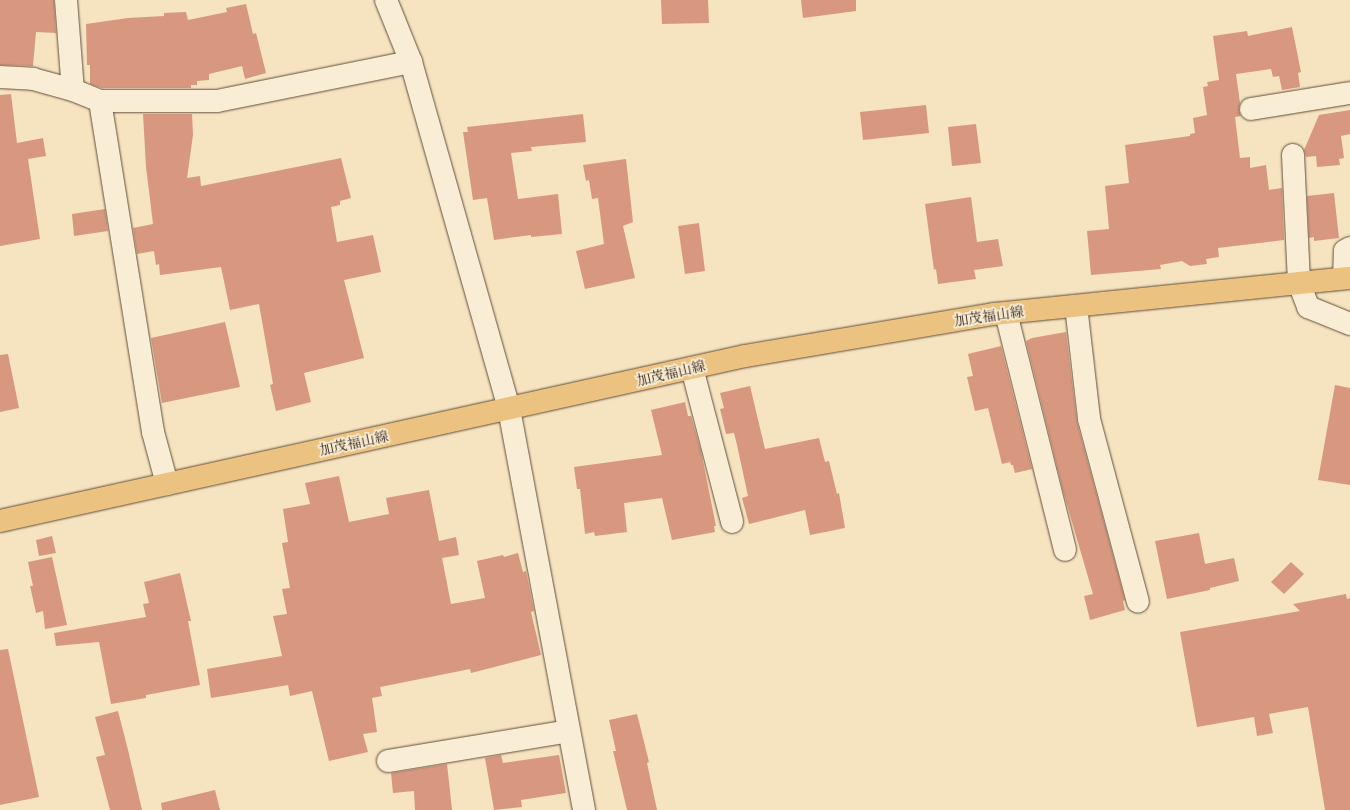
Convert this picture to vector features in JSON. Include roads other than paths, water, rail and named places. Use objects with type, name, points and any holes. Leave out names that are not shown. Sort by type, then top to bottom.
[{"type":"main road","name":"加茂福山線","points":[[0,521],[745,356],[1006,313],[1347,278]]},
{"type":"street","points":[[66,0],[73,90]]},
{"type":"street","points":[[386,0],[411,62],[509,409],[584,810]]},
{"type":"street","points":[[0,77],[33,79],[73,90],[100,101],[217,101],[411,62]]},
{"type":"street","points":[[1251,109],[1350,93]]},
{"type":"street","points":[[100,101],[153,432],[167,484]]},
{"type":"street","points":[[1293,155],[1299,283],[1308,307],[1350,324]]},
{"type":"street","points":[[1347,278],[1345,251],[1350,248]]},
{"type":"street","points":[[1076,306],[1089,419],[1138,602]]},
{"type":"street","points":[[1006,313],[1065,550]]},
{"type":"street","points":[[692,368],[732,522]]},
{"type":"street","points":[[388,761],[569,731]]}]
